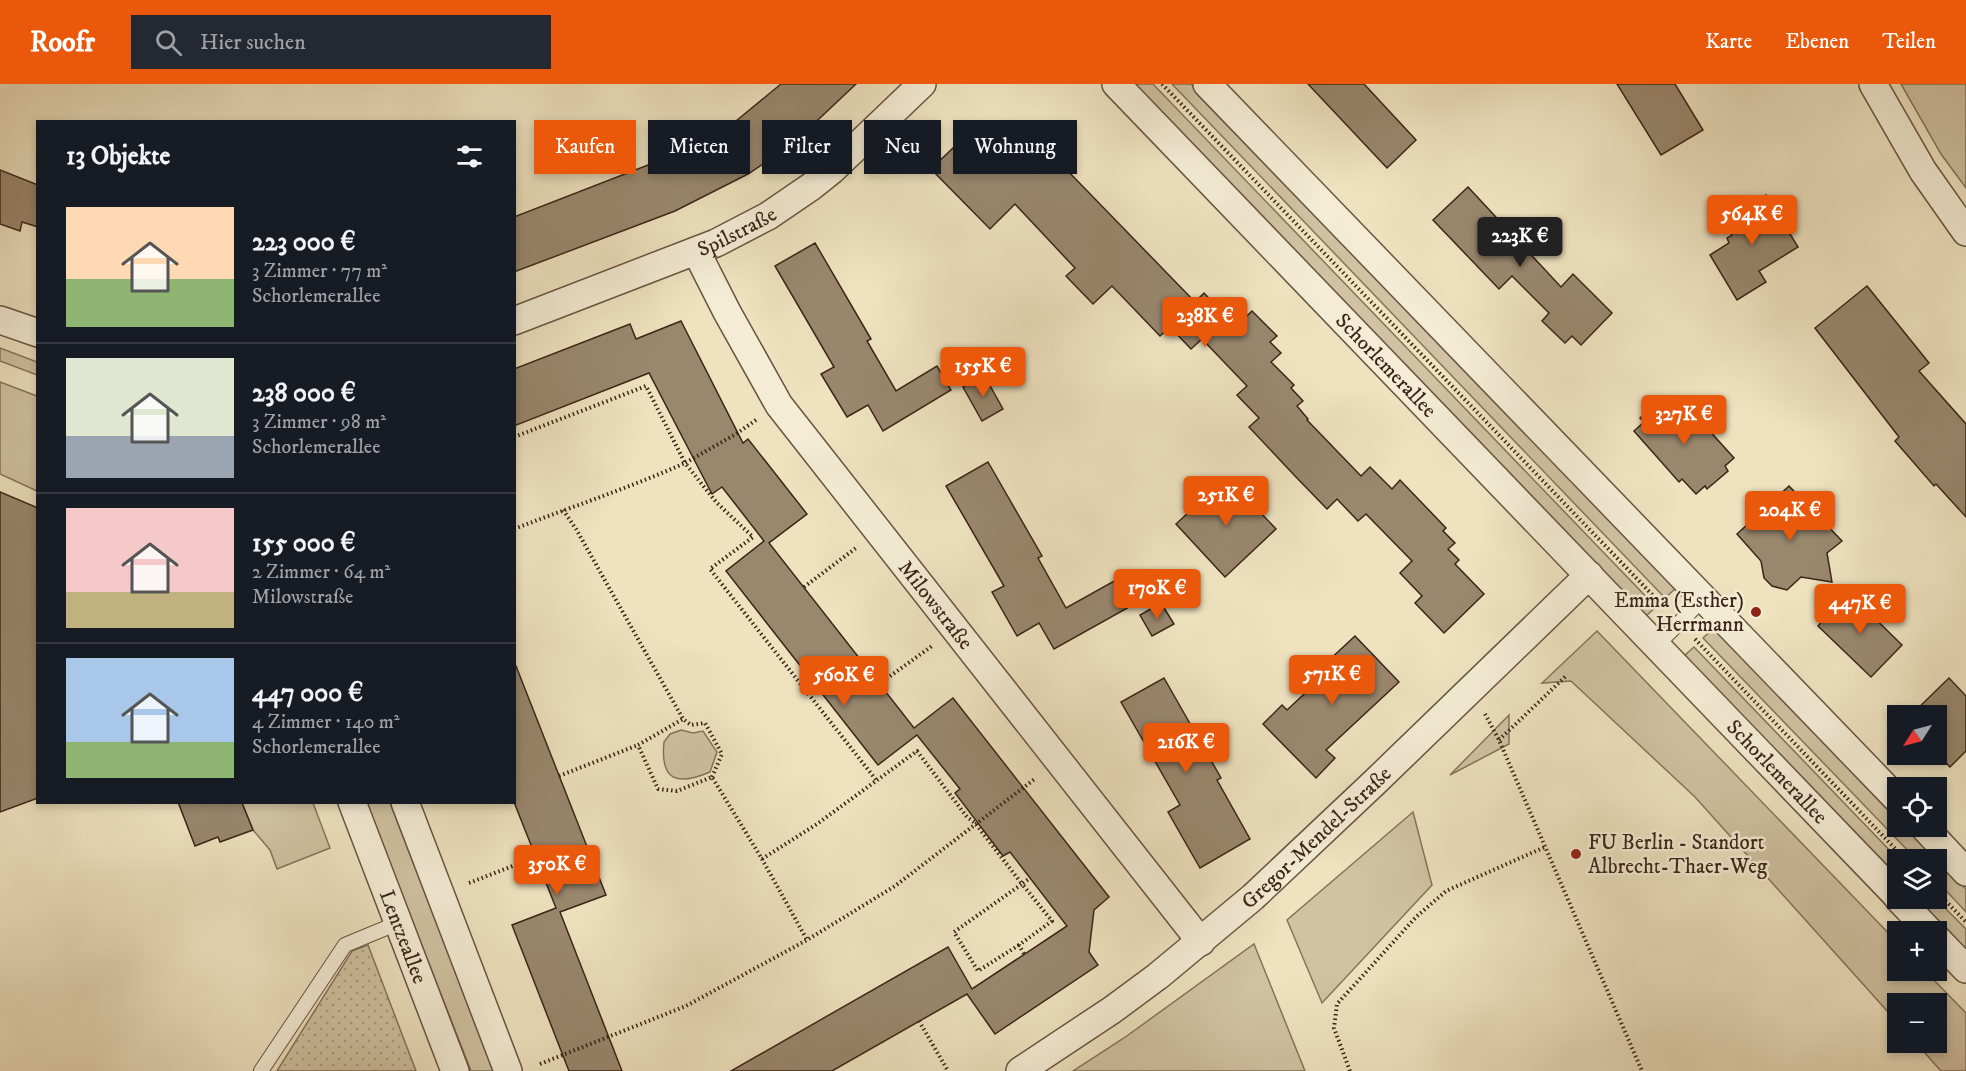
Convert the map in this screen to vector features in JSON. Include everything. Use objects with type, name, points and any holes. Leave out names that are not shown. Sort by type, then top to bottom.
[{"type":"street","name":"Spilstraße","points":[[516,320],[696,251],[746,228],[812,186],[852,152],[922,84]]},
{"type":"street","name":"Schorlemerallee","points":[[1116,84],[1887,887]]},
{"type":"street","points":[[1207,84],[1887,789]]},
{"type":"street","points":[[1873,84],[1923,171],[1966,232]]},
{"type":"street","name":"Milowstraße","points":[[696,251],[779,405],[1201,942]]},
{"type":"street","points":[[0,320],[36,332]]},
{"type":"street","name":"Gregor-Mendel-Straße","points":[[1020,1071],[1113,1010],[1201,942],[1281,871],[1589,575]]},
{"type":"street","name":"Lentzeallee","points":[[353,804],[455,1071]]},
{"type":"street","points":[[406,804],[508,1071]]},
{"type":"street","points":[[1933,837],[1966,872]]},
{"type":"street","name":"Schorlemerallee","points":[[1908,909],[1920,921]]},
{"type":"street","points":[[1947,949],[1966,969]]},
{"type":"lane","points":[[1656,646],[1704,598]]},
{"type":"lane","points":[[261,1071],[345,945],[398,923]]},
{"type":"path","points":[[1162,84],[1660,603]]},
{"type":"path","points":[[516,436],[646,386],[685,463],[717,503],[753,537],[710,569],[877,781]]},
{"type":"path","points":[[516,528],[641,483],[685,463],[736,434],[761,416]]},
{"type":"path","points":[[563,510],[576,529],[683,719],[691,725],[705,723],[722,754],[712,777],[677,791],[658,789],[638,745]]},
{"type":"path","points":[[804,587],[860,546]]},
{"type":"path","points":[[879,684],[937,642]]},
{"type":"path","points":[[1698,642],[1896,849]]},
{"type":"path","points":[[1499,740],[1566,676]]},
{"type":"path","points":[[1466,694],[1485,714],[1499,740],[1642,1071]]},
{"type":"path","points":[[559,776],[638,745],[683,719]]},
{"type":"path","points":[[762,859],[817,824],[917,751],[968,817],[975,823],[1022,884],[1052,921],[978,971],[954,932],[1022,884],[1030,878]]},
{"type":"path","points":[[540,1064],[686,1006],[807,940],[895,886],[1041,774]]},
{"type":"path","points":[[712,777],[762,859],[807,940]]},
{"type":"path","points":[[1350,1071],[1335,1028],[1337,1004],[1416,917],[1446,891],[1545,847]]},
{"type":"path","points":[[470,883],[536,857]]},
{"type":"path","points":[[1947,902],[1966,922]]},
{"type":"path","points":[[1019,945],[1024,954]]},
{"type":"path","points":[[919,1022],[948,1071]]},
{"type":"shaded area","points":[[1134,84],[1153,84],[1656,607],[1646,616]]},
{"type":"shaded area","points":[[1172,84],[1191,84],[1676,588],[1665,598]]},
{"type":"shaded area","points":[[1901,84],[1966,84],[1966,188],[1941,154]]},
{"type":"shaded area","points":[[0,348],[36,362],[36,375],[0,361]]},
{"type":"shaded area","points":[[0,382],[36,396],[36,491],[0,474]]},
{"type":"shaded area","points":[[1714,628],[1887,808],[1887,829],[1703,638]]},
{"type":"shaded area","points":[[1597,631],[1887,932],[1887,981],[1935,981],[1946,993],[1887,993],[1887,1011],[1695,797],[1571,681],[1542,683]]},
{"type":"shaded area","points":[[1694,647],[1888,849],[1887,868],[1684,656]]},
{"type":"shaded area","points":[[1509,715],[1509,744],[1450,775]]},
{"type":"shaded area","points":[[681,730],[693,733],[703,731],[717,752],[710,772],[688,779],[680,779],[668,772],[663,755],[664,742],[670,734]]},
{"type":"shaded area","points":[[238,804],[313,804],[330,848],[277,869],[270,850],[253,830],[244,808],[240,809]]},
{"type":"shaded area","points":[[366,804],[390,804],[494,1071],[471,1071]]},
{"type":"shaded area","points":[[1413,812],[1432,885],[1322,1003],[1287,920]]},
{"type":"shaded area","points":[[1895,837],[1915,837],[1927,849],[1906,849]]},
{"type":"shaded area","points":[[1947,870],[1966,889],[1966,912],[1947,892]]},
{"type":"shaded area","points":[[1927,909],[1946,909],[1966,929],[1966,949],[1947,930],[1947,921],[1939,921]]},
{"type":"shaded area","points":[[1254,944],[1305,1071],[1073,1071],[1124,1038]]},
{"type":"shaded area","points":[[368,945],[416,1071],[277,1071],[352,951]]},
{"type":"shaded area","points":[[1947,994],[1966,1013],[1966,1071],[1941,1071],[1925,1053],[1947,1053]]},
{"type":"building","points":[[781,84],[856,84],[818,120],[762,120],[762,165],[750,173],[750,120],[737,120]]},
{"type":"building","points":[[1308,84],[1364,84],[1416,140],[1387,168]]},
{"type":"building","points":[[1617,84],[1675,84],[1703,130],[1661,155]]},
{"type":"building","points":[[953,148],[953,174],[1071,174],[1195,302],[1204,293],[1226,316],[1237,305],[1247,316],[1252,311],[1277,336],[1270,342],[1281,353],[1271,362],[1294,385],[1291,388],[1303,401],[1297,406],[1307,420],[1361,476],[1370,467],[1392,489],[1400,480],[1446,528],[1443,531],[1455,543],[1448,549],[1459,560],[1455,564],[1484,594],[1444,633],[1415,603],[1422,596],[1400,573],[1412,561],[1366,514],[1358,521],[1337,499],[1327,509],[1295,476],[1249,427],[1259,418],[1237,395],[1247,386],[1202,339],[1191,349],[1170,327],[1160,336],[1112,286],[1093,304],[1066,276],[1075,268],[1015,204],[990,229],[936,174],[941,174],[941,159]]},
{"type":"building","points":[[648,165],[648,174],[748,174],[675,211],[516,271],[516,216],[625,174],[636,174],[636,170]]},
{"type":"building","points":[[0,170],[36,184],[36,226],[22,222],[20,231],[0,224]]},
{"type":"building","points":[[1468,187],[1561,287],[1573,274],[1612,313],[1581,345],[1572,336],[1565,343],[1542,321],[1549,313],[1512,276],[1499,289],[1433,220]]},
{"type":"building","points":[[1766,195],[1798,247],[1759,271],[1766,282],[1737,300],[1710,255],[1729,243],[1727,238],[1732,235],[1724,221]]},
{"type":"building","points":[[815,243],[871,339],[867,341],[896,391],[937,366],[951,390],[883,431],[868,405],[847,417],[821,374],[834,367],[775,266]]},
{"type":"building","points":[[1867,286],[1929,363],[1919,371],[1966,424],[1966,517],[1936,484],[1934,486],[1895,441],[1899,437],[1815,328]]},
{"type":"building","points":[[681,321],[743,443],[748,439],[807,514],[769,543],[914,728],[953,698],[1109,897],[1094,910],[1089,952],[1098,965],[995,1034],[967,994],[832,1071],[731,1071],[948,947],[972,989],[1067,926],[1010,852],[1003,856],[955,793],[960,789],[917,735],[878,765],[726,571],[764,541],[722,487],[712,494],[649,373],[516,425],[516,368],[630,324],[636,339]]},
{"type":"building","points":[[984,375],[1003,409],[982,421],[963,387]]},
{"type":"building","points":[[1663,398],[1679,415],[1688,407],[1734,458],[1725,466],[1728,471],[1707,489],[1705,486],[1696,494],[1682,479],[1679,482],[1634,431],[1644,422],[1640,418]]},
{"type":"building","points":[[988,462],[1042,556],[1038,558],[1066,608],[1116,580],[1131,606],[1054,649],[1039,623],[1017,636],[992,592],[1004,586],[946,486]]},
{"type":"building","points":[[1227,477],[1276,529],[1225,577],[1176,524]]},
{"type":"building","points":[[1789,486],[1842,541],[1827,553],[1832,582],[1801,577],[1787,590],[1772,586],[1764,578],[1761,561],[1737,534]]},
{"type":"building","points":[[0,492],[36,507],[36,799],[0,812]]},
{"type":"building","points":[[1849,593],[1902,645],[1871,677],[1818,626]]},
{"type":"building","points":[[1161,603],[1174,624],[1152,636],[1140,615]]},
{"type":"building","points":[[1355,636],[1399,682],[1326,750],[1335,758],[1316,778],[1263,724],[1282,705],[1287,710],[1331,669],[1326,663]]},
{"type":"building","points":[[516,666],[606,895],[560,912],[622,1071],[569,1071],[512,925],[556,908],[515,804]]},
{"type":"building","points":[[1164,678],[1221,778],[1217,780],[1250,839],[1200,868],[1168,812],[1180,805],[1121,702]]},
{"type":"building","points":[[1949,678],[1966,696],[1966,751],[1950,767],[1947,764],[1947,705],[1921,705]]},
{"type":"building","points":[[179,804],[242,804],[253,830],[220,842],[218,837],[195,846]]},
{"type":"place","name":"Emma (Esther) Herrmann","points":[[1756,612]]},
{"type":"place","name":"FU Berlin - Standort Albrecht-Thaer-Weg","points":[[1576,854]]}]
